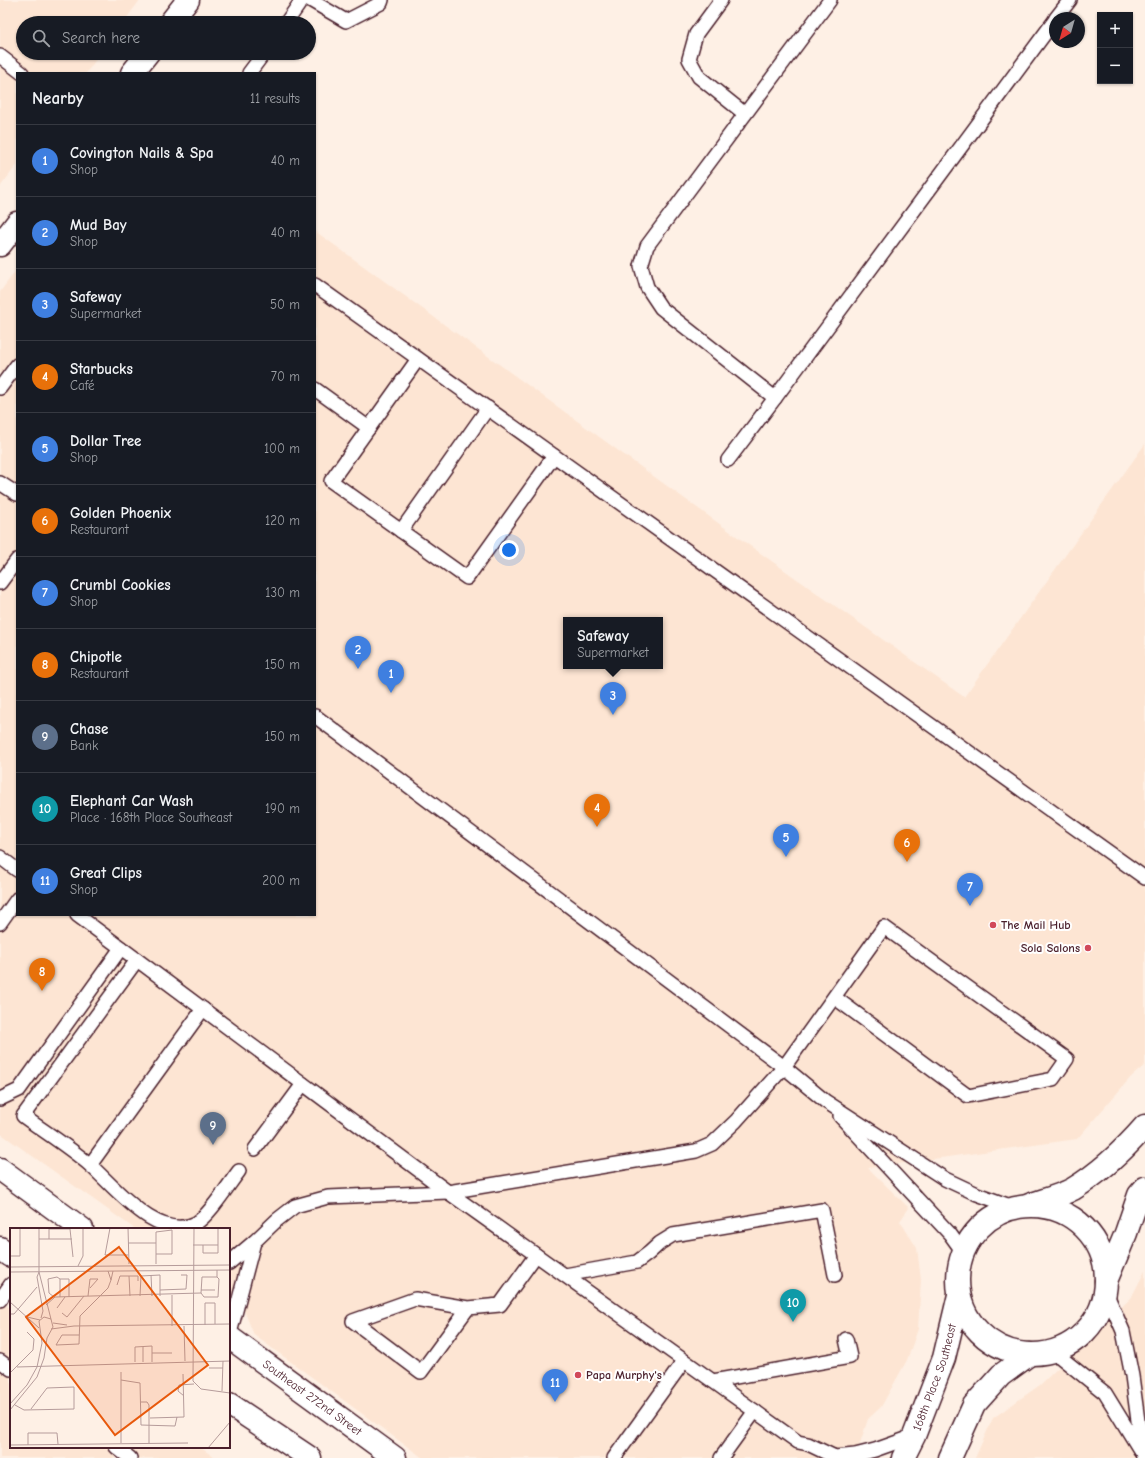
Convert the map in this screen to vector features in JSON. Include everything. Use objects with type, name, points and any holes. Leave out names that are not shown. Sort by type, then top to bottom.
[{"type":"street","points":[[175,16],[188,0]]},
{"type":"street","points":[[133,72],[142,60]]},
{"type":"street","points":[[0,245],[16,224]]},
{"type":"street","points":[[1021,1207],[1050,1208],[1072,1217],[1090,1233],[1100,1251],[1106,1270],[1101,1307],[1094,1322],[1083,1335],[1069,1345],[1054,1352],[1042,1355],[1006,1350],[985,1336],[969,1318],[959,1295],[959,1273],[963,1252],[974,1234],[988,1220],[1006,1211],[1072,1189],[1107,1165],[1145,1126]]},
{"type":"street","points":[[0,1169],[81,1228]]},
{"type":"street","points":[[1105,1286],[1140,1194],[1145,1188]]},
{"type":"street","points":[[0,1248],[10,1255]]},
{"type":"street","name":"168th Place Southeast","points":[[903,1458],[914,1436],[944,1358],[959,1295]]},
{"type":"street","name":"Southeast 272nd Street","points":[[230,1338],[395,1458]]},
{"type":"street","points":[[950,1458],[974,1405],[1001,1375],[1030,1354]]},
{"type":"street","points":[[230,1405],[310,1458]]},
{"type":"lane","points":[[291,16],[302,0]]},
{"type":"lane","points":[[310,0],[346,21],[381,3],[382,0]]},
{"type":"lane","points":[[721,0],[696,34],[689,58],[699,77],[744,114]]},
{"type":"lane","points":[[776,398],[661,308],[647,287],[641,266],[647,246],[830,0]]},
{"type":"lane","points":[[1061,12],[1070,0]]},
{"type":"lane","points":[[728,460],[776,398],[1049,28]]},
{"type":"lane","points":[[0,56],[21,72]]},
{"type":"lane","points":[[250,72],[259,60]]},
{"type":"lane","points":[[316,286],[1145,878]]},
{"type":"lane","points":[[418,359],[331,481],[401,531],[467,578],[554,456]]},
{"type":"lane","points":[[0,388],[16,365]]},
{"type":"lane","points":[[316,390],[369,428]]},
{"type":"lane","points":[[401,531],[488,408]]},
{"type":"lane","points":[[0,483],[16,493]]},
{"type":"lane","points":[[0,583],[16,561]]},
{"type":"lane","points":[[316,717],[784,1067],[825,1101],[945,1179],[977,1194],[1021,1207]]},
{"type":"lane","points":[[0,857],[16,869]]},
{"type":"lane","points":[[0,923],[16,900]]},
{"type":"lane","points":[[78,916],[448,1192],[798,1442],[808,1444],[835,1457],[855,1455],[875,1450],[914,1436]]},
{"type":"lane","points":[[230,1262],[295,1206],[328,1197],[448,1192],[696,1151],[712,1144],[736,1122],[784,1067],[834,997],[884,927],[1067,1059],[1053,1079],[968,1096],[834,997]]},
{"type":"lane","points":[[0,1099],[19,1090],[121,948]]},
{"type":"lane","points":[[137,960],[23,1116],[90,1165],[127,1201],[143,1214],[160,1224],[183,1227],[195,1224],[204,1218],[239,1172]]},
{"type":"lane","points":[[90,1165],[203,1009]]},
{"type":"lane","points":[[255,1149],[303,1084]]},
{"type":"lane","points":[[825,1101],[940,1223],[963,1252]]},
{"type":"lane","points":[[565,1275],[637,1262],[660,1243],[673,1235],[822,1210],[835,1275]]},
{"type":"lane","points":[[230,1333],[254,1242]]},
{"type":"lane","points":[[468,1308],[421,1372],[353,1321],[415,1299],[468,1308],[500,1305],[536,1255]]},
{"type":"lane","points":[[0,1300],[10,1285]]},
{"type":"lane","points":[[1105,1286],[1123,1331],[1132,1376],[1142,1456]]},
{"type":"lane","points":[[713,1381],[850,1357],[846,1339]]},
{"type":"lane","points":[[1054,1352],[1105,1393],[1142,1456]]},
{"type":"lane","points":[[614,1458],[684,1360]]},
{"type":"lane","points":[[0,1361],[10,1368]]},
{"type":"lane","points":[[721,1458],[755,1411]]},
{"type":"lane","points":[[808,1444],[811,1458]]},
{"type":"lane","points":[[117,1448],[130,1458]]},
{"type":"shaded area","points":[[0,0],[140,0],[128,16],[16,16],[16,60],[96,60],[87,72],[16,72],[16,166],[0,187]]},
{"type":"shaded area","points":[[316,232],[732,533],[964,697],[1145,444],[1145,1065],[1131,1077],[1077,1139],[868,1168],[909,1208],[900,1221],[917,1248],[921,1280],[918,1329],[907,1360],[881,1407],[868,1419],[855,1458],[423,1458],[254,1335],[242,1305],[230,1297],[230,1228],[134,1228],[0,1133],[0,292],[16,270],[16,916],[316,916]]},
{"type":"shaded area","points":[[1145,1271],[1145,1458],[975,1458],[993,1418],[1040,1385],[1131,1298]]},
{"type":"shaded area","points":[[0,1301],[10,1308],[10,1448],[201,1448],[215,1458],[0,1458]]},
{"type":"place","name":"Mud Bay","points":[[358,669]]},
{"type":"place","name":"Covington Nails & Spa","points":[[391,693]]},
{"type":"place","name":"Safeway","points":[[613,715]]},
{"type":"place","name":"Starbucks","points":[[597,827]]},
{"type":"place","name":"Dollar Tree","points":[[786,857]]},
{"type":"place","name":"Golden Phoenix","points":[[907,862]]},
{"type":"place","name":"Crumbl Cookies","points":[[970,906]]},
{"type":"place","name":"The Mail Hub","points":[[993,925]]},
{"type":"place","name":"Sola Salons","points":[[1088,948]]},
{"type":"place","name":"Chipotle","points":[[42,991]]},
{"type":"place","name":"Chase","points":[[213,1145]]},
{"type":"place","name":"Elephant Car Wash","points":[[793,1322]]},
{"type":"place","name":"Papa Murphy's","points":[[578,1375]]},
{"type":"place","name":"Great Clips","points":[[555,1402]]}]
